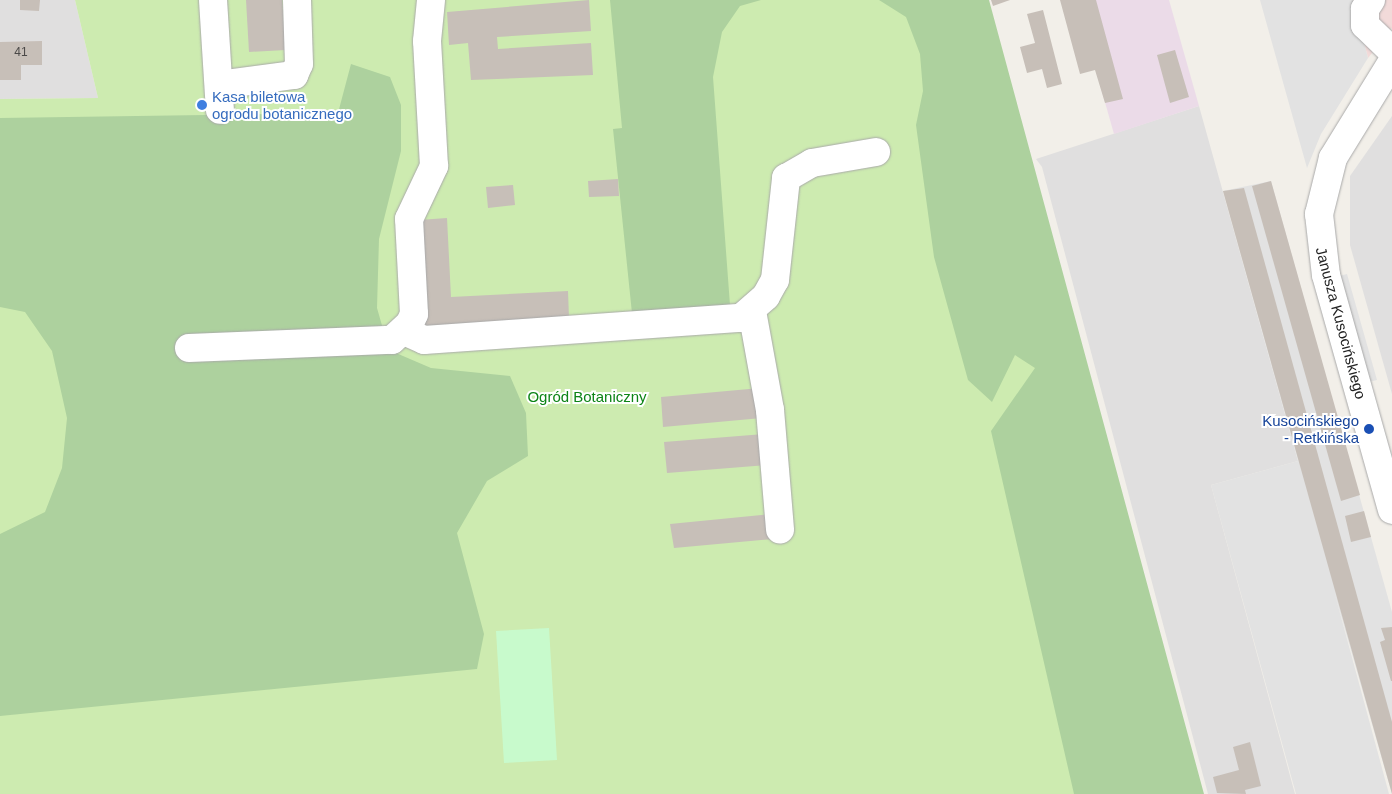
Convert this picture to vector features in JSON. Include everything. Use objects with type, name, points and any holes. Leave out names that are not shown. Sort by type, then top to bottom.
[{"type":"street","points":[[213,0],[219,98],[294,75],[299,64],[297,0]]},
{"type":"street","points":[[189,348],[392,340],[404,331],[414,314],[410,219],[434,166],[426,41],[431,0]]},
{"type":"street","points":[[1371,0],[1365,9],[1365,25],[1392,51]]},
{"type":"street","name":"Janusza Kusocińskiego","points":[[1392,62],[1332,158],[1319,214],[1326,275],[1392,510]]},
{"type":"street","points":[[404,331],[424,340],[734,319],[752,311],[775,280],[786,178],[812,163],[876,152]]},
{"type":"street","points":[[752,311],[770,410],[780,530]]},
{"type":"shaded area","points":[[0,0],[75,0],[98,98],[0,99]]},
{"type":"shaded area","points":[[1076,0],[1169,0],[1199,106],[1114,134]]},
{"type":"shaded area","points":[[1260,0],[1353,0],[1368,58],[1321,134],[1307,168]]},
{"type":"shaded area","points":[[1353,0],[1392,0],[1392,28],[1368,58]]},
{"type":"shaded area","points":[[1199,106],[1298,461],[1211,485],[1295,794],[1208,794],[1042,167],[1036,159]]},
{"type":"shaded area","points":[[1392,116],[1392,394],[1350,245],[1350,176]]},
{"type":"shaded area","points":[[1271,181],[1392,612],[1392,794],[1334,591],[1389,794],[1296,794],[1211,485],[1298,461],[1223,191]]},
{"type":"shaded area","points":[[1347,274],[1377,380],[1369,382],[1339,276]]},
{"type":"green space","name":"Ogród Botaniczny","points":[[75,0],[937,0],[1058,369],[1174,794],[0,794],[0,99],[98,98]]},
{"type":"green space","points":[[610,0],[761,0],[740,6],[722,32],[713,77],[730,305],[633,323],[613,129],[622,128]]},
{"type":"green space","points":[[879,0],[989,0],[1204,794],[1074,794],[991,431],[1035,368],[1015,355],[992,402],[968,380],[934,257],[916,125],[923,91],[920,54],[906,17]]},
{"type":"green space","points":[[351,64],[390,77],[401,105],[401,151],[379,239],[377,308],[389,350],[431,368],[510,376],[526,413],[528,456],[487,481],[457,533],[484,634],[477,669],[0,716],[0,534],[45,512],[62,468],[67,418],[52,351],[25,312],[0,307],[0,118],[338,113]]},
{"type":"green space","points":[[549,628],[557,760],[504,763],[496,631]]},
{"type":"building","points":[[20,0],[40,0],[39,11],[20,10]]},
{"type":"building","points":[[246,0],[282,0],[286,50],[249,52]]},
{"type":"building","points":[[589,0],[591,31],[497,37],[498,49],[591,43],[593,75],[471,80],[468,43],[449,45],[447,12]]},
{"type":"building","points":[[991,0],[1010,0],[993,6]]},
{"type":"building","points":[[1060,0],[1096,0],[1123,99],[1105,103],[1095,70],[1080,74]]},
{"type":"building","points":[[1043,10],[1062,84],[1047,88],[1042,69],[1027,73],[1020,47],[1035,43],[1027,14]]},
{"type":"building","points":[[42,41],[42,65],[21,65],[21,80],[0,80],[0,42]]},
{"type":"building","points":[[1175,50],[1189,97],[1170,103],[1157,55]]},
{"type":"building","points":[[208,100],[209,110],[198,111],[197,101]]},
{"type":"building","points":[[618,179],[619,196],[589,197],[588,181]]},
{"type":"building","points":[[1271,181],[1360,495],[1341,501],[1252,186]]},
{"type":"building","points":[[513,185],[515,205],[488,208],[486,187]]},
{"type":"building","points":[[1244,188],[1392,722],[1392,794],[1223,191]]},
{"type":"building","points":[[447,218],[451,297],[568,291],[569,318],[425,326],[419,220]]},
{"type":"building","points":[[760,388],[762,418],[663,427],[661,397]]},
{"type":"building","points":[[764,434],[766,465],[667,473],[664,442]]},
{"type":"building","points":[[1364,511],[1371,537],[1351,542],[1345,516]]},
{"type":"building","points":[[771,514],[773,539],[674,548],[670,524]]},
{"type":"building","points":[[1392,627],[1391,681],[1380,642],[1385,640],[1381,628]]},
{"type":"building","points":[[1250,742],[1261,786],[1245,790],[1246,794],[1217,793],[1213,777],[1239,770],[1233,747]]},
{"type":"place","name":"Kasa biletowa ogrodu botanicznego","points":[[202,105]]},
{"type":"place","name":"Kusocińskiego - Retkińska","points":[[1369,429]]}]
